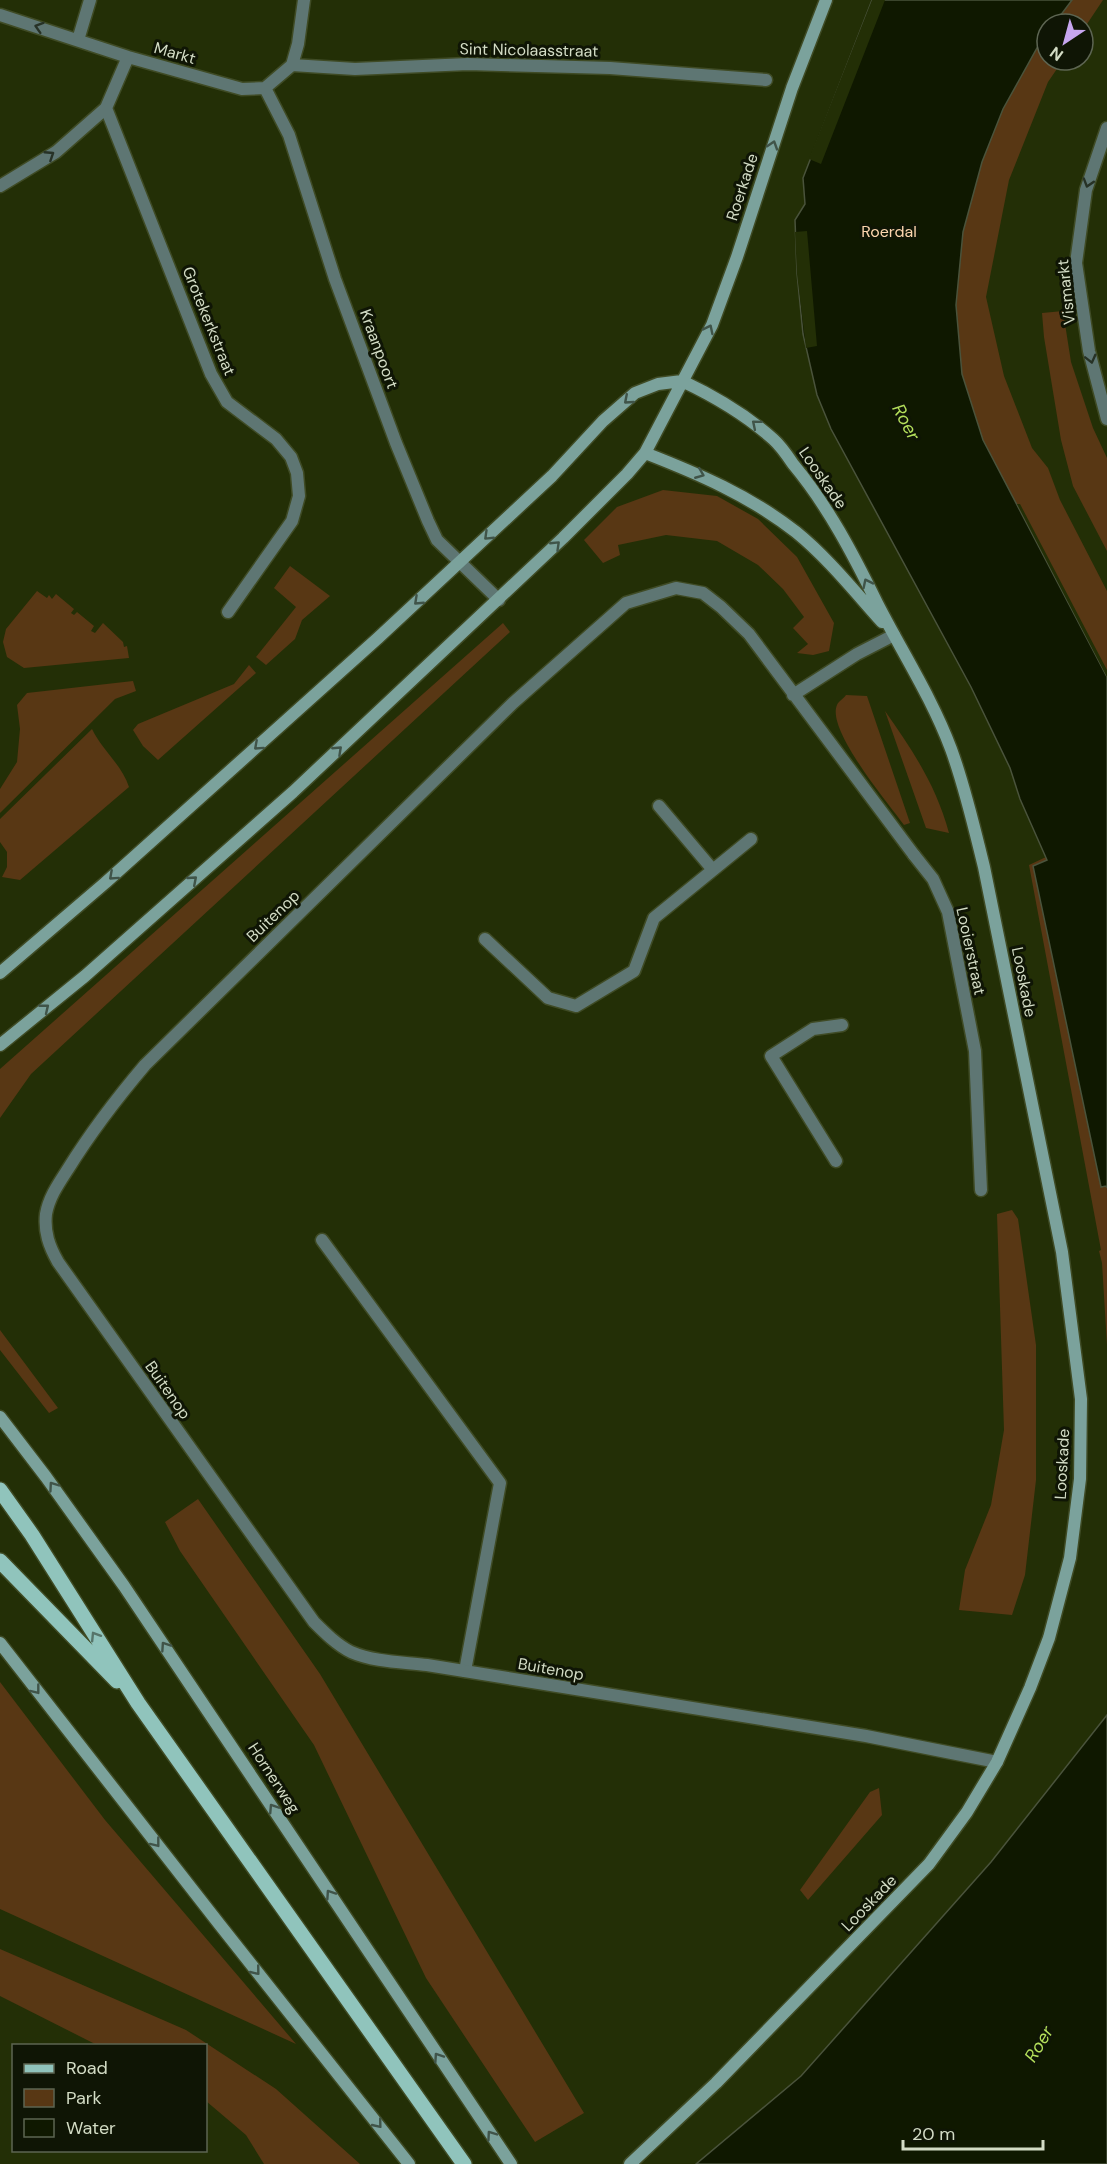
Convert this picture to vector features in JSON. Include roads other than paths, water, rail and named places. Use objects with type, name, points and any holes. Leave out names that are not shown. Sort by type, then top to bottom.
[{"type":"main road","name":"Roerkade","points":[[0,1045],[85,976],[293,792],[499,600],[606,495],[645,453],[712,326],[792,88],[826,0]]},
{"type":"main road","points":[[0,973],[105,883],[461,561],[552,476],[603,421],[635,393],[658,384],[682,381]]},
{"type":"main road","name":"Looskade","points":[[630,2164],[716,2083],[929,1864],[967,1812],[997,1762],[1030,1688],[1049,1638],[1070,1558],[1080,1479],[1081,1399],[1062,1252],[970,807],[951,748],[925,691],[855,559],[803,476],[775,441],[735,408],[682,381]]},
{"type":"main road","name":"Looskade","points":[[645,453],[714,481],[752,501],[796,533],[836,571],[894,635]]},
{"type":"main road","name":"Hornerweg","points":[[0,1418],[46,1477],[124,1586],[511,2164]]},
{"type":"main road","points":[[0,1490],[32,1535],[138,1703],[464,2164]]},
{"type":"main road","points":[[0,1561],[138,1703]]},
{"type":"main road","points":[[0,1643],[406,2159]]},
{"type":"street","points":[[78,39],[90,0]]},
{"type":"street","points":[[265,88],[292,65],[298,44],[304,0]]},
{"type":"street","name":"Markt","points":[[0,15],[128,57],[242,89],[265,88]]},
{"type":"street","points":[[0,186],[56,153],[106,108],[128,57]]},
{"type":"street","name":"Sint Nicolaasstraat","points":[[292,65],[355,69],[468,64],[610,68],[766,80]]},
{"type":"street","name":"Kraanpoort","points":[[265,88],[289,135],[335,279],[396,443],[428,521],[437,540],[499,600]]},
{"type":"street","name":"Grotekerkstraat","points":[[106,108],[211,374],[226,402],[276,440],[291,457],[297,473],[299,496],[292,520],[228,612]]},
{"type":"street","name":"Vismarkt","points":[[1107,128],[1086,190],[1076,263],[1089,351],[1107,419]]},
{"type":"street","name":"Looierstraat","points":[[559,661],[626,603],[676,588],[703,592],[749,634],[933,879],[948,912],[975,1052],[981,1190]]},
{"type":"street","points":[[793,695],[857,654],[894,635]]},
{"type":"street","name":"Buitenop","points":[[559,661],[504,711],[145,1065],[83,1144],[53,1193],[46,1212],[45,1229],[50,1247],[58,1262],[314,1622],[350,1651],[373,1658],[866,1736],[997,1762]]},
{"type":"street","points":[[659,806],[713,870]]},
{"type":"street","points":[[485,939],[548,998],[576,1006],[634,971],[654,918],[751,839]]},
{"type":"street","points":[[836,1161],[771,1056],[813,1029],[842,1025]]},
{"type":"street","points":[[322,1240],[500,1483],[465,1671]]},
{"type":"water","name":"Roerdal","points":[[872,0],[1072,0],[1063,12],[1035,12],[1035,52],[1003,109],[982,162],[963,232],[956,305],[962,374],[983,440],[1107,677],[1107,1188],[1106,1186],[1101,1187],[1033,866],[1047,860],[1020,799],[1010,768],[971,687],[831,429],[817,395],[803,334],[797,273],[795,220],[805,204],[803,178]]},
{"type":"water","name":"Roer","points":[[1107,1715],[1107,2164],[696,2164],[801,2076],[991,1862]]}]
